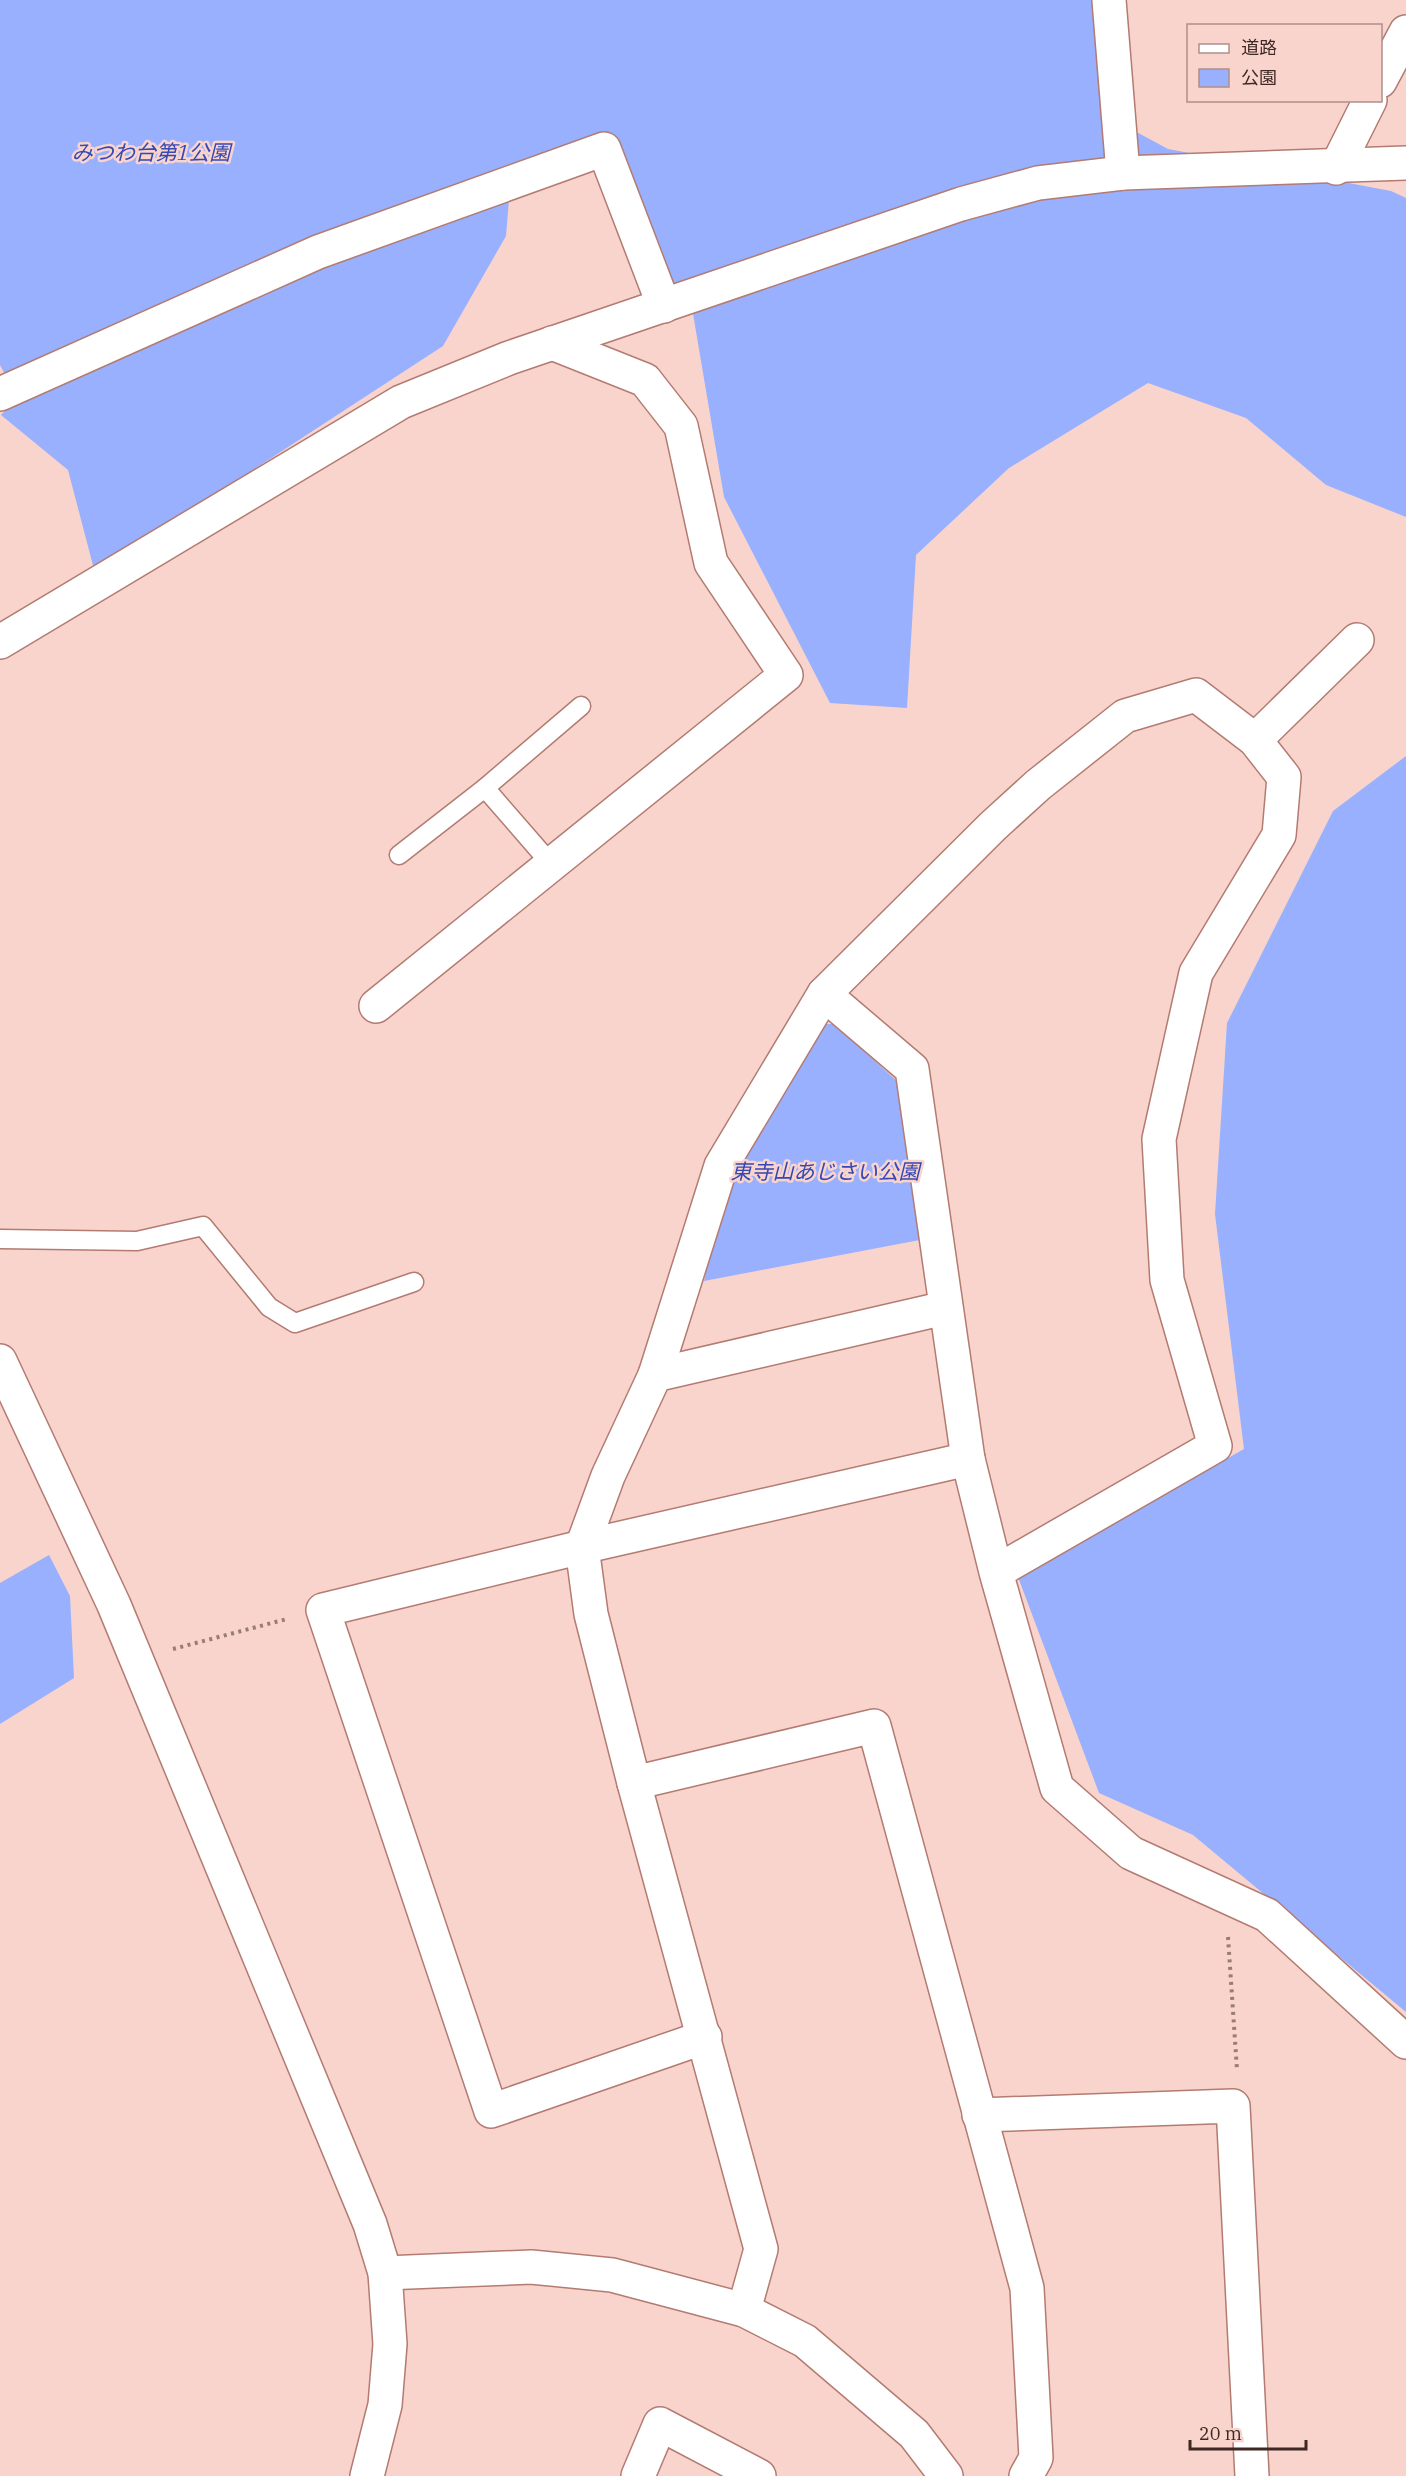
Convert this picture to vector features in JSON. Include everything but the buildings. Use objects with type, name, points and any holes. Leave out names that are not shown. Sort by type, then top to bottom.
[{"type":"street","points":[[1109,0],[1123,173]]},
{"type":"street","points":[[1382,77],[1406,32]]},
{"type":"street","points":[[1336,168],[1369,102]]},
{"type":"street","points":[[2,388],[318,252],[604,149],[664,306]]},
{"type":"street","points":[[0,642],[401,402],[552,343],[961,204],[1038,183],[1123,173],[1336,168],[1406,163]]},
{"type":"street","points":[[376,1006],[786,675],[711,563],[681,426],[645,380],[552,343]]},
{"type":"street","points":[[1255,740],[1357,640]]},
{"type":"street","points":[[744,2310],[761,2249],[634,1783],[591,1614],[582,1547],[609,1476],[654,1375],[722,1166],[824,994],[993,826],[1038,785],[1125,716],[1196,695],[1255,740],[1284,777],[1280,835],[1197,973],[1159,1139],[1167,1280],[1215,1446],[996,1572]]},
{"type":"street","points":[[824,994],[912,1069],[968,1459],[996,1572],[1057,1788],[1131,1853],[1267,1915],[1406,2042]]},
{"type":"street","points":[[654,1375],[945,1308]]},
{"type":"street","points":[[0,1361],[114,1605],[370,2224],[386,2272],[390,2344],[385,2405],[367,2476]]},
{"type":"street","points":[[705,2037],[491,2111],[323,1610],[582,1547],[968,1459]]},
{"type":"street","points":[[634,1783],[874,1726],[1027,2288],[1036,2458],[1026,2476]]},
{"type":"street","points":[[979,2115],[1233,2106],[1252,2476]]},
{"type":"street","points":[[386,2272],[531,2267],[554,2269],[612,2276],[744,2310],[805,2342],[915,2434],[946,2476]]},
{"type":"street","points":[[638,2476],[660,2424],[759,2476]]},
{"type":"lane","points":[[399,855],[485,788],[581,706]]},
{"type":"lane","points":[[485,788],[551,864]]},
{"type":"lane","points":[[0,1239],[137,1241],[203,1226],[269,1307],[296,1323],[414,1282]]},
{"type":"path","points":[[136,1659],[323,1610]]},
{"type":"path","points":[[1225,1895],[1238,2085],[1233,2106]]},
{"type":"green space","name":"みつわ台第1公園","points":[[0,0],[1095,0],[1103,114],[1168,149],[1391,191],[1406,198],[1406,517],[1326,485],[1246,418],[1148,383],[1009,468],[916,555],[907,708],[830,703],[724,497],[688,284],[667,291],[614,139],[511,175],[506,236],[443,346],[95,573],[68,470],[1,415],[46,365],[9,382],[0,365]]},
{"type":"green space","points":[[1406,756],[1406,2012],[1193,1835],[1099,1793],[1018,1577],[1244,1449],[1215,1214],[1227,1023],[1333,811]]},
{"type":"green space","name":"東寺山あじさい公園","points":[[816,1024],[834,1024],[898,1082],[925,1239],[704,1281],[731,1163]]},
{"type":"green space","points":[[49,1555],[70,1596],[74,1678],[0,1724],[0,1583]]}]
